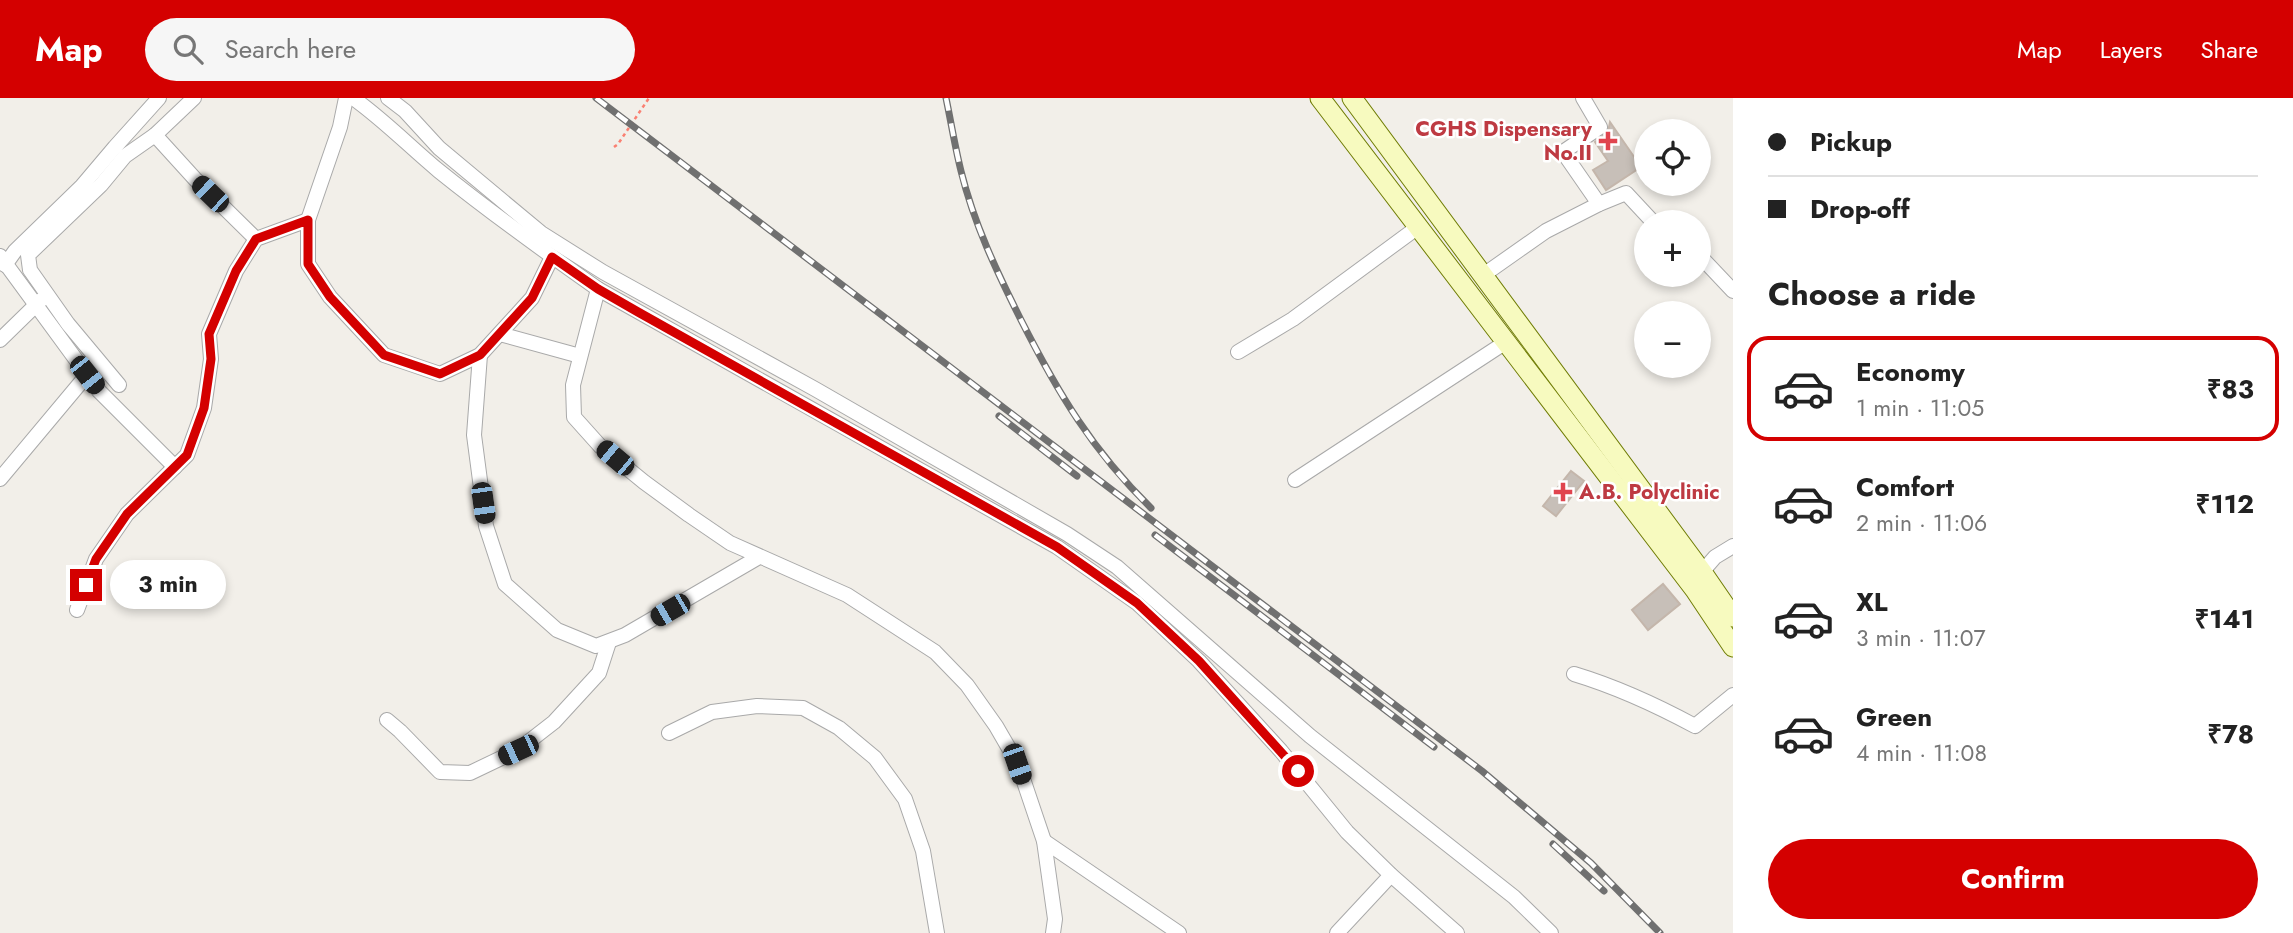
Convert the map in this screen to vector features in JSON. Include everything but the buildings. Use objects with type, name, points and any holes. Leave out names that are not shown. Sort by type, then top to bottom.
[{"type":"main road","points":[[1320,98],[1695,590],[1733,647]]},
{"type":"main road","points":[[1352,98],[1733,617]]},
{"type":"street","points":[[159,98],[82,186],[2,261],[99,391],[175,467]]},
{"type":"street","points":[[119,384],[68,324],[30,270],[28,255],[101,185],[125,156],[155,135],[194,98]]},
{"type":"street","points":[[346,98],[340,127],[308,220],[308,264],[330,297],[384,355],[440,374],[480,355],[532,298],[552,257]]},
{"type":"street","points":[[353,98],[439,170],[598,289],[1057,547],[1137,603],[1199,661],[1281,751],[1347,832],[1457,933]]},
{"type":"street","points":[[388,98],[405,111],[439,148],[550,239],[603,272],[815,389],[1055,527],[1117,567],[1310,736],[1514,897],[1551,933]]},
{"type":"street","points":[[1583,98],[1600,127],[1563,152],[1599,204]]},
{"type":"street","points":[[155,135],[256,239]]},
{"type":"street","points":[[1482,276],[1546,231],[1599,204],[1626,193],[1642,210]]},
{"type":"street","points":[[77,610],[96,559],[127,514],[187,455],[204,408],[211,359],[209,334],[236,271],[256,239],[308,220]]},
{"type":"street","points":[[1238,352],[1293,319],[1418,227]]},
{"type":"street","points":[[1711,267],[1733,291]]},
{"type":"street","points":[[598,289],[573,386],[574,418],[600,446],[655,491],[730,544],[846,596],[935,652],[967,685],[996,726],[1017,764],[1044,841],[1055,919],[1053,933]]},
{"type":"street","points":[[0,340],[47,294]]},
{"type":"street","points":[[499,334],[580,356]]},
{"type":"street","points":[[1295,480],[1506,342]]},
{"type":"street","points":[[480,355],[474,435],[486,526],[505,584],[556,630],[596,646],[608,642],[659,617],[759,556]]},
{"type":"street","points":[[0,479],[87,375]]},
{"type":"street","points":[[1702,572],[1715,558],[1733,546]]},
{"type":"street","points":[[387,720],[440,772],[470,772],[518,750],[554,722],[599,673],[608,642]]},
{"type":"street","points":[[1574,674],[1653,704],[1695,726],[1733,695]]},
{"type":"street","points":[[669,733],[712,712],[757,706],[803,708],[839,728],[875,758],[905,799],[923,851],[937,933]]},
{"type":"street","points":[[1044,841],[1180,933]]},
{"type":"street","points":[[1337,933],[1391,875]]},
{"type":"path","points":[[614,147],[649,98]]},
{"type":"path","points":[[638,104],[643,107]]},
{"type":"railway","points":[[596,98],[1482,771],[1591,863],[1660,933]]},
{"type":"railway","points":[[946,98],[972,210],[1021,320],[1078,420],[1111,464],[1151,508]]},
{"type":"railway","points":[[999,416],[1077,476]]},
{"type":"railway","points":[[1155,535],[1434,747]]},
{"type":"railway","points":[[1553,844],[1604,891]]},
{"type":"place","name":"CGHS Dispensary No.II","points":[[1608,141]]},
{"type":"place","name":"A.B. Polyclinic","points":[[1563,492]]},
{"type":"route","points":[[86,585],[96,559],[127,514],[187,455],[204,408],[211,359],[209,334],[236,271],[256,239],[308,220],[308,264],[330,297],[384,355],[440,374],[480,355],[532,298],[552,257],[598,289],[638,312],[1057,547],[1137,603],[1199,661],[1298,771]]}]
